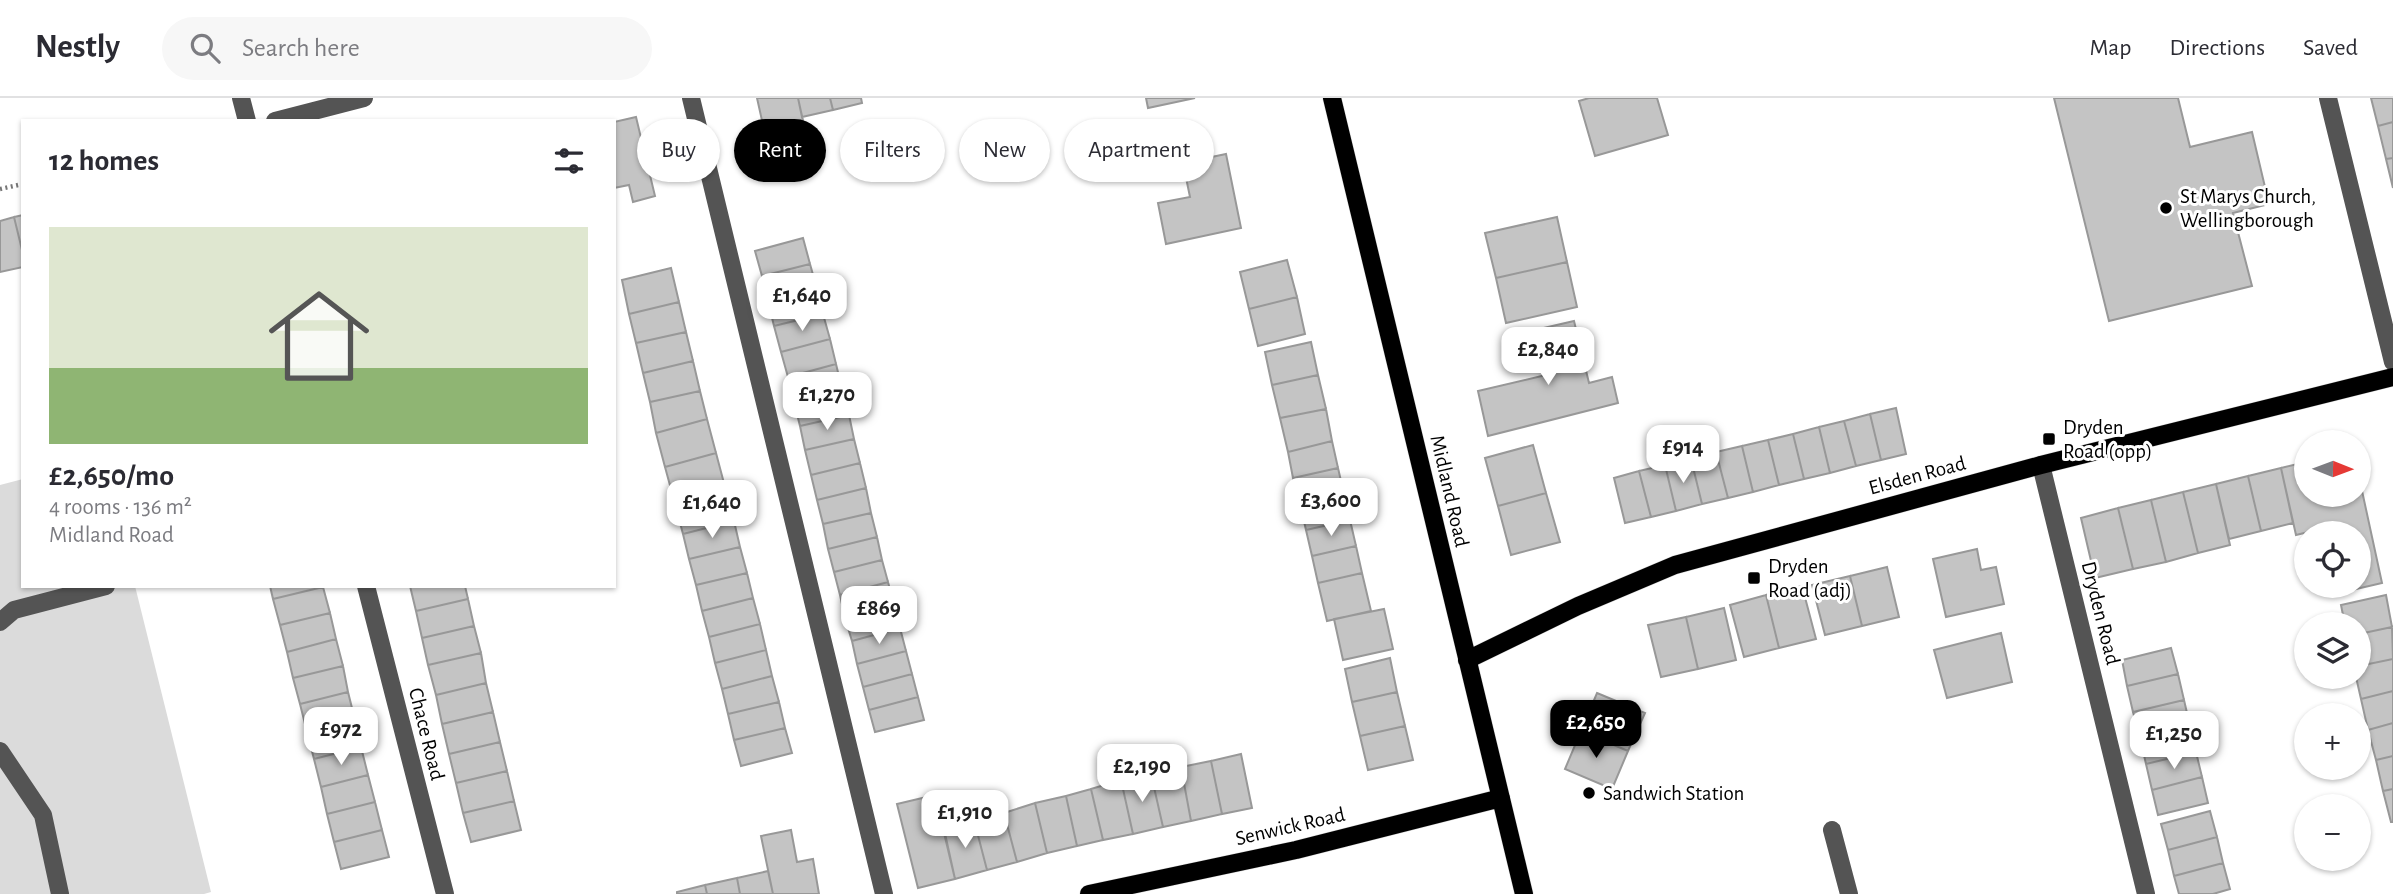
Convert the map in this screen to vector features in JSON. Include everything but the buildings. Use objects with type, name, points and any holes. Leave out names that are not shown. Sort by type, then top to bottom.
[{"type":"main road","name":"Midland Road","points":[[1332,98],[1524,894]]},
{"type":"main road","name":"Elsden Road","points":[[1467,660],[1578,606],[1675,565],[2041,465],[2393,377]]},
{"type":"main road","name":"Senwick Road","points":[[1089,894],[1296,850],[1501,798]]},
{"type":"street","points":[[241,98],[246,119]]},
{"type":"street","points":[[283,119],[364,98]]},
{"type":"street","points":[[691,98],[884,894]]},
{"type":"street","points":[[2328,98],[2393,362]]},
{"type":"street","name":"Dryden Road","points":[[2041,465],[2146,894]]},
{"type":"street","points":[[0,622],[14,610],[98,588]]},
{"type":"street","name":"Chace Road","points":[[367,588],[445,894]]},
{"type":"street","points":[[0,751],[43,815],[60,894]]},
{"type":"street","points":[[1832,830],[1849,894]]},
{"type":"path","points":[[0,189],[21,184]]},
{"type":"shaded area","points":[[21,480],[21,588],[135,588],[211,892],[0,894],[0,485]]},
{"type":"place","name":"St Marys Church, Wellingborough","points":[[2166,208]]},
{"type":"place","name":"Dryden Road (opp)","points":[[2049,439]]},
{"type":"place","name":"Dryden Road (adj)","points":[[1754,578]]},
{"type":"place","name":"Sandwich Station","points":[[1589,793]]}]
